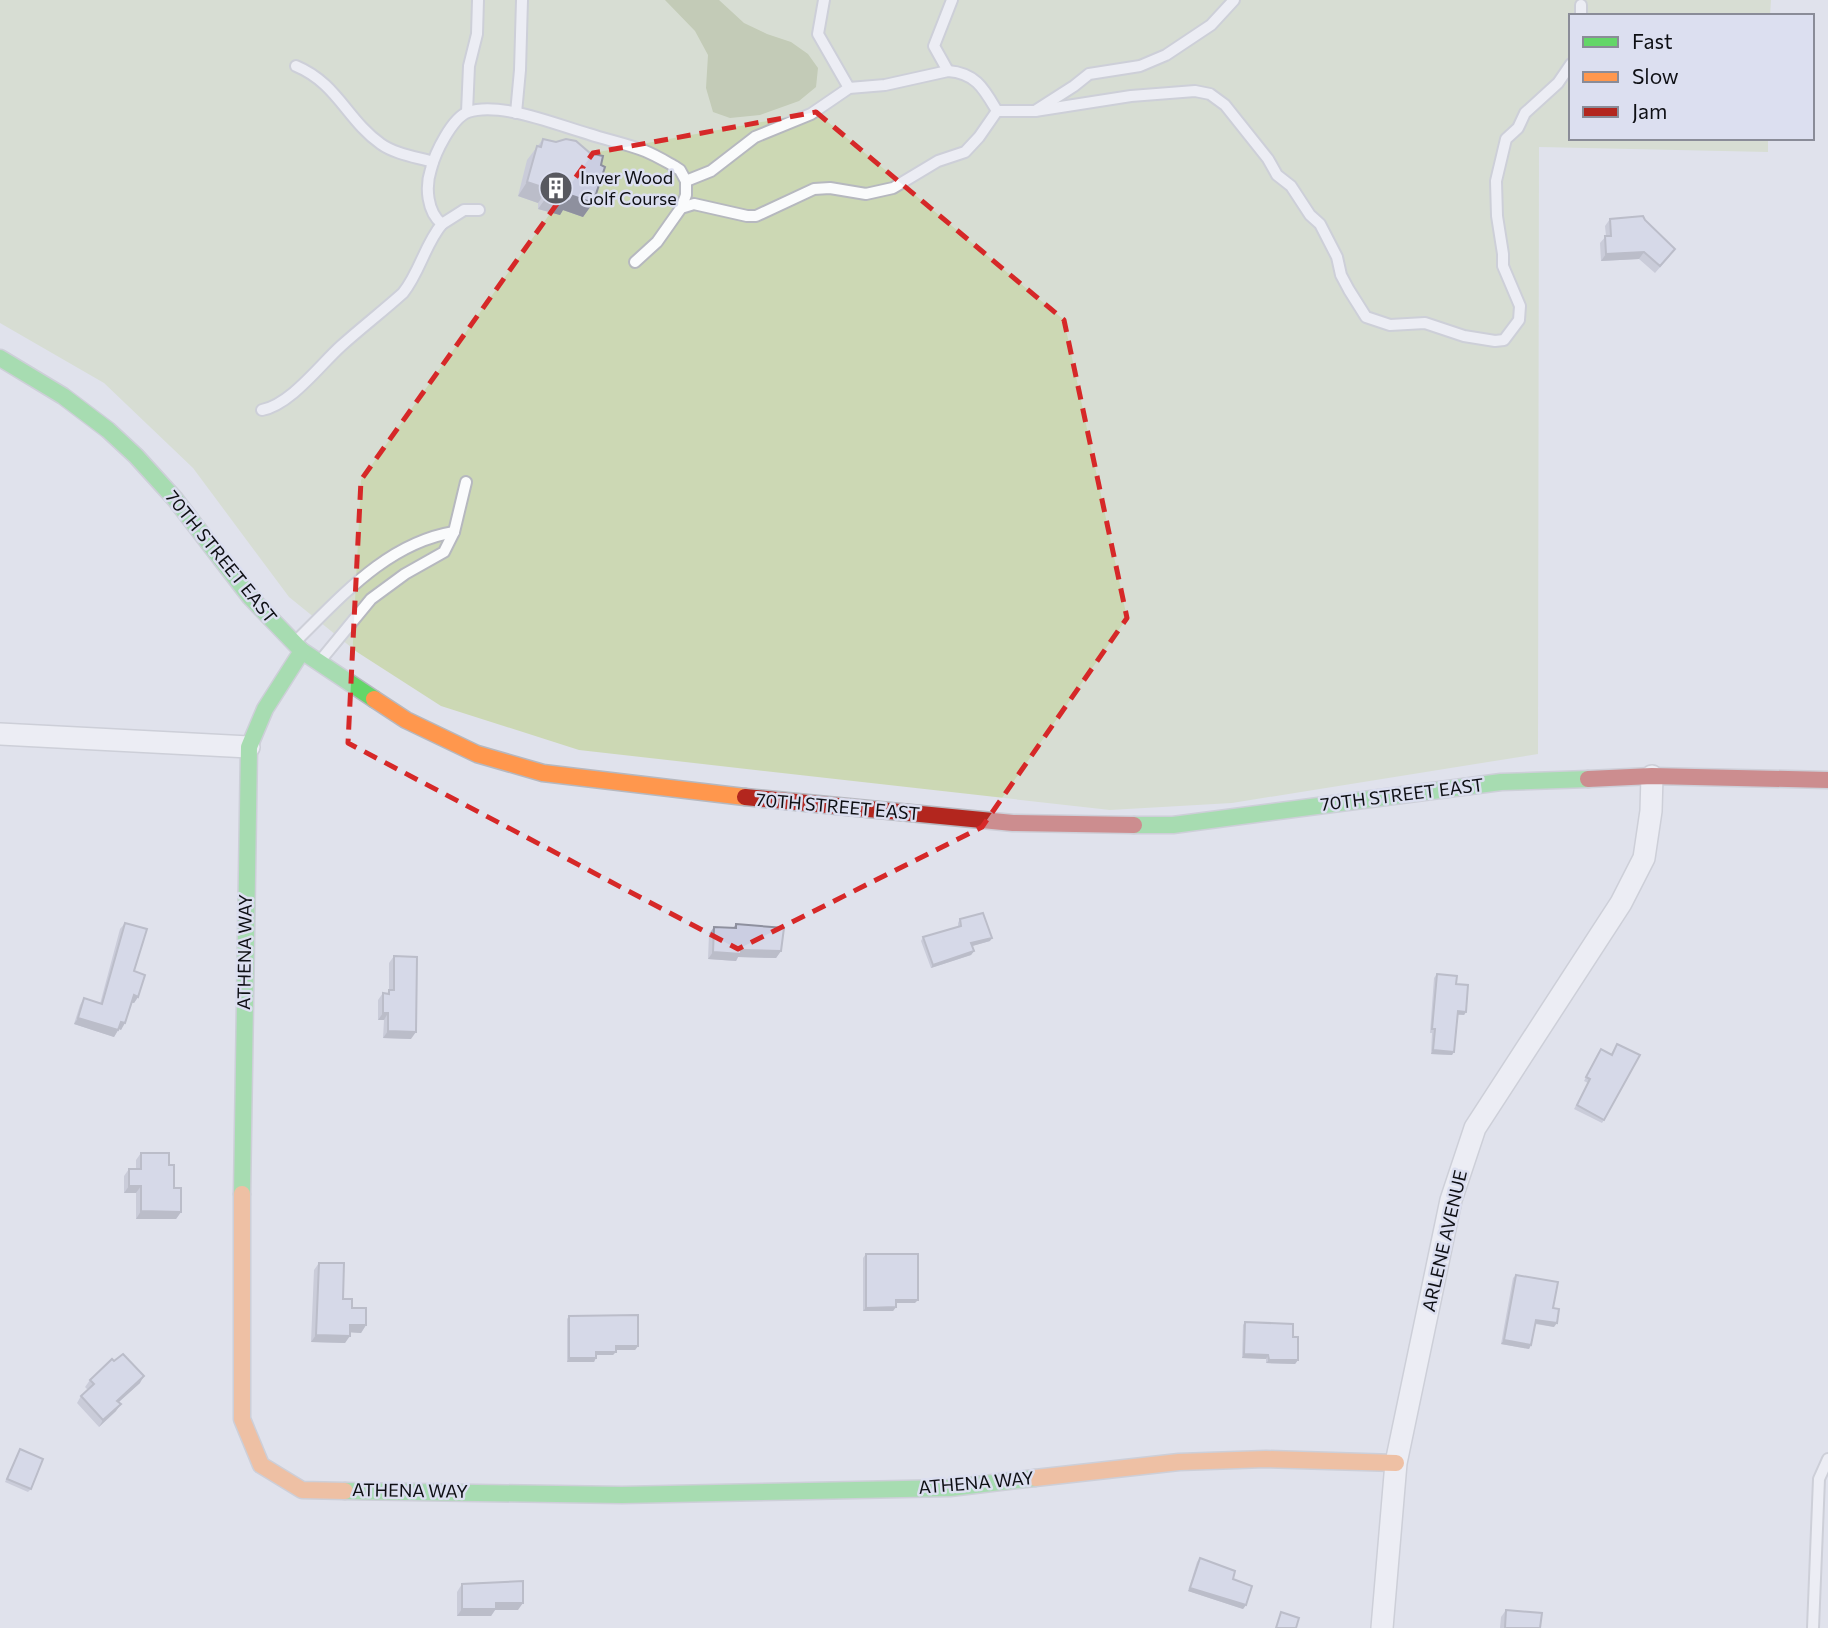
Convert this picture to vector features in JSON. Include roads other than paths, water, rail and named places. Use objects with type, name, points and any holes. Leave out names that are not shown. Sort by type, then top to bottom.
[{"type":"main road","name":"70TH STREET EAST","points":[[0,358],[63,396],[108,430],[136,456],[175,499],[250,597],[298,648],[407,720],[477,754],[543,773],[730,796],[1013,823],[1093,826],[1173,825],[1501,782],[1652,776],[1828,780]]},
{"type":"main road","name":"ATHENA WAY","points":[[298,648],[256,724],[249,747],[242,1084],[242,1419],[261,1465],[302,1490],[622,1495],[950,1488],[1179,1462],[1266,1459],[1396,1463]]},
{"type":"street","points":[[0,734],[249,747]]},
{"type":"street","name":"ARLENE AVENUE","points":[[1382,1628],[1396,1463],[1451,1200],[1475,1128],[1621,903],[1644,858],[1651,811],[1652,776]]},
{"type":"lane","points":[[442,224],[433,213],[428,192],[429,172],[437,151],[451,129],[467,112],[469,66],[476,39],[478,0]]},
{"type":"lane","points":[[516,113],[522,0]]},
{"type":"lane","points":[[824,0],[818,34],[849,89]]},
{"type":"lane","points":[[948,71],[934,46],[952,0]]},
{"type":"lane","points":[[1035,111],[1088,74],[1140,66],[1166,55],[1211,25],[1234,0]]},
{"type":"lane","points":[[296,66],[314,75],[330,88],[380,144],[433,162]]},
{"type":"lane","points":[[997,111],[1035,111],[1131,96],[1195,91],[1210,94],[1225,105],[1268,159],[1277,175],[1291,186],[1310,215],[1320,224],[1337,257],[1349,290],[1366,317],[1390,325],[1425,323],[1464,336],[1495,341],[1504,340],[1519,320],[1520,306],[1503,266],[1497,216],[1496,181],[1506,139],[1518,128],[1525,113],[1558,83],[1569,67]]},
{"type":"lane","points":[[686,181],[711,171],[755,137],[811,114],[849,89],[884,85],[948,71],[963,73],[975,79],[986,91],[997,111]]},
{"type":"lane","points":[[467,112],[491,110],[516,113],[647,152],[680,170],[686,181],[686,195],[681,208],[657,242],[635,261]]},
{"type":"lane","points":[[681,208],[694,204],[756,216],[814,190],[830,188],[866,194],[883,192],[904,183],[938,161],[965,152],[997,111]]},
{"type":"lane","points":[[262,410],[271,408],[303,384],[339,348],[403,293],[434,233],[442,224],[464,210],[479,210]]},
{"type":"lane","points":[[319,664],[371,600],[405,574],[444,552],[454,532],[466,482]]},
{"type":"lane","points":[[298,648],[340,598],[377,567],[410,546],[454,532]]},
{"type":"lane","points":[[1813,1628],[1819,1479],[1828,1459]]},
{"type":"place","name":"Inver Wood Golf Course","points":[[556,188]]}]
